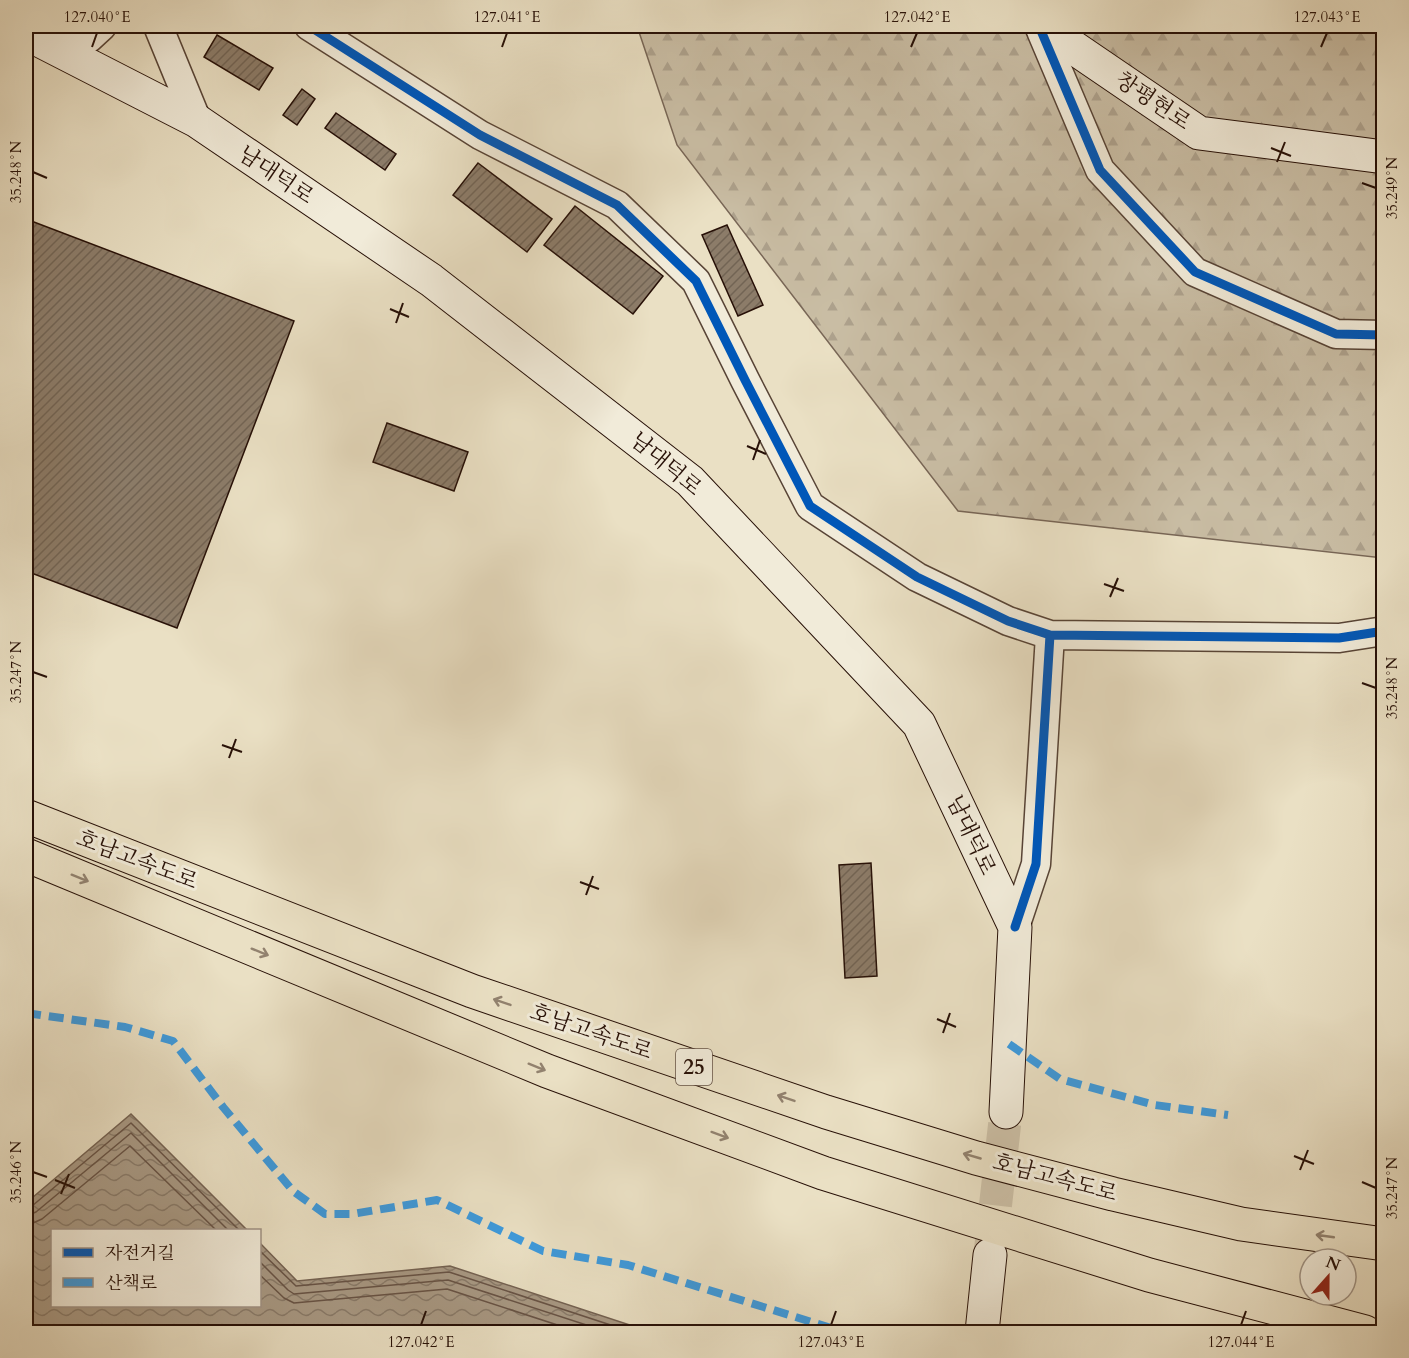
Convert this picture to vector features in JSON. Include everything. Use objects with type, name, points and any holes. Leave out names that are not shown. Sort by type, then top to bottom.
[{"type":"highway","name":"호남고속도로","points":[[26,816],[472,991],[826,1112],[976,1158],[1113,1194],[1240,1224],[1383,1244]]},
{"type":"highway","name":"호남고속도로","points":[[26,855],[547,1071],[823,1173],[1149,1275],[1365,1332]]},
{"type":"main road","name":"창평현로","points":[[1041,26],[1199,133],[1383,157]]},
{"type":"main road","name":"남대덕로","points":[[32,38],[197,121],[430,280],[690,481],[919,724],[1015,927],[1006,1112]]},
{"type":"main road","points":[[982,1332],[990,1255]]},
{"type":"street","points":[[32,38],[89,38],[102,26]]},
{"type":"street","points":[[158,26],[197,121]]},
{"type":"street","points":[[309,26],[480,135],[617,205],[696,281],[810,506],[917,577],[1008,621],[1050,635],[1340,638],[1383,631]]},
{"type":"street","points":[[1041,26],[1100,170],[1195,272],[1336,334],[1383,335]]},
{"type":"street","points":[[1015,927],[1036,864],[1050,635]]},
{"type":"green space","points":[[637,26],[1383,26],[1383,558],[958,511],[677,145]]},
{"type":"water","points":[[131,1114],[246,1229],[51,1229],[51,1307],[261,1307],[261,1244],[297,1281],[450,1266],[651,1332],[26,1332],[26,1203]]},
{"type":"building","points":[[217,35],[273,68],[259,90],[204,57]]},
{"type":"building","points":[[302,89],[315,99],[297,125],[283,115]]},
{"type":"building","points":[[336,113],[396,154],[385,170],[325,128]]},
{"type":"building","points":[[478,163],[552,219],[527,252],[453,195]]},
{"type":"building","points":[[575,206],[663,276],[633,314],[544,245]]},
{"type":"building","points":[[26,219],[294,321],[177,628],[26,571]]},
{"type":"building","points":[[727,225],[763,305],[738,316],[702,235]]},
{"type":"building","points":[[387,423],[468,452],[454,491],[373,462]]},
{"type":"building","points":[[871,863],[877,976],[845,978],[839,865]]},
{"type":"tunnel","points":[[990,1254],[1006,1112]]},
{"type":"marked path","points":[[26,1013],[125,1027],[173,1041],[223,1107],[293,1191],[325,1214],[352,1214],[437,1200],[543,1251],[628,1265],[844,1332]]},
{"type":"marked path","points":[[1009,1044],[1060,1079],[1155,1105],[1228,1115]]},
{"type":"cycle path","points":[[309,26],[480,135],[617,205],[696,281],[810,506],[917,577],[1008,621],[1050,635],[1036,864],[1015,927]]},
{"type":"cycle path","points":[[1039,26],[1100,170],[1195,272],[1336,334],[1384,335]]},
{"type":"cycle path","points":[[1050,635],[1339,638],[1384,631]]}]
